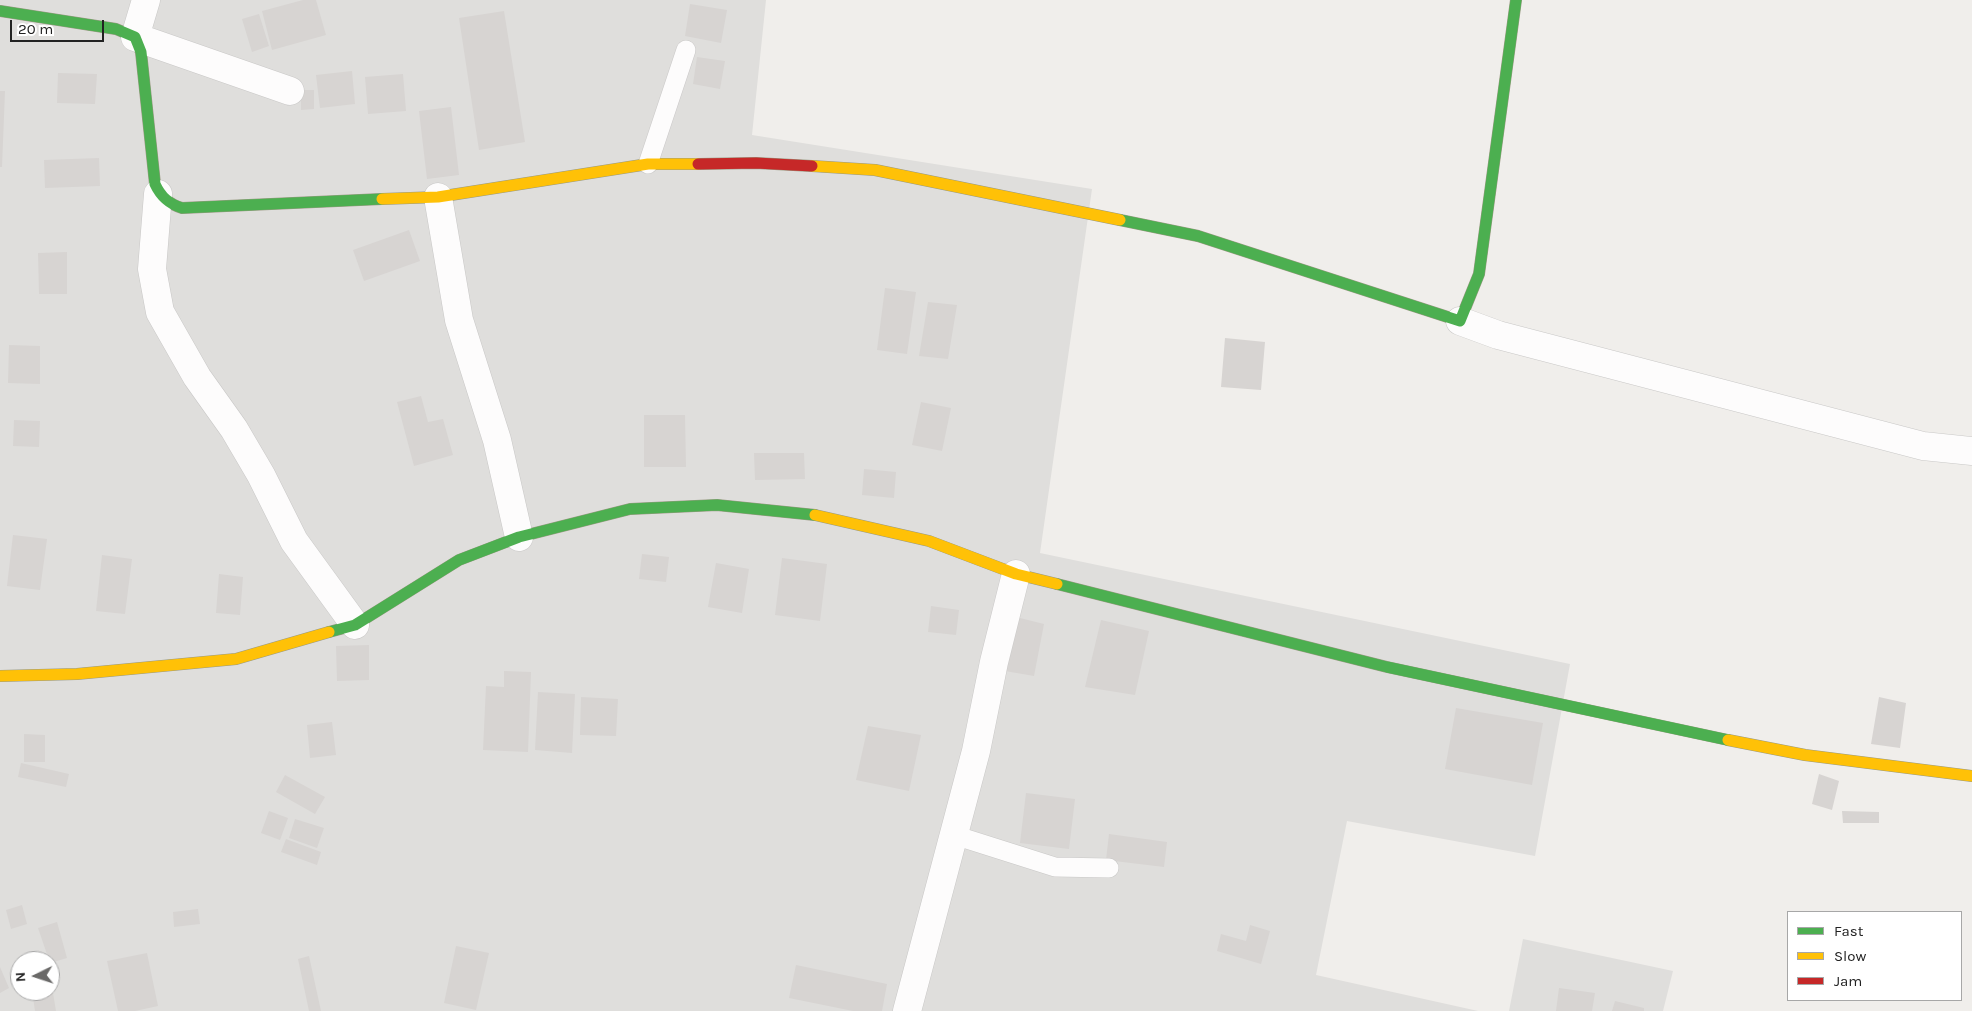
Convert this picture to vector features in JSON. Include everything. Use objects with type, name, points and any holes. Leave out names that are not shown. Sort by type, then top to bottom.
[{"type":"street","points":[[146,0],[135,37],[141,52],[152,176],[158,194],[152,269],[160,312],[197,377],[234,429],[261,475],[294,541],[355,625]]},
{"type":"street","points":[[1460,321],[1479,274],[1516,0]]},
{"type":"street","points":[[0,11],[116,29],[290,91]]},
{"type":"street","points":[[158,194],[172,205],[192,209],[438,197],[648,164],[756,163],[875,170],[1198,236],[1498,335],[1923,446],[1972,451]]},
{"type":"street","points":[[438,197],[459,320],[497,440],[519,537]]},
{"type":"street","points":[[0,676],[77,674],[236,659],[355,625],[459,560],[519,537],[630,509],[717,505],[808,513],[929,541],[1016,574],[1387,667],[1644,723],[1805,755],[1972,776]]},
{"type":"street","points":[[907,1011],[976,751],[994,662],[1016,574]]},
{"type":"lane","points":[[648,164],[686,50]]},
{"type":"lane","points":[[954,835],[1055,867],[1109,868]]},
{"type":"shaded area","points":[[0,0],[766,0],[752,135],[1092,189],[1040,553],[1570,664],[1535,856],[1347,821],[1316,975],[1478,1011],[0,1011]]},
{"type":"shaded area","points":[[1523,939],[1673,971],[1663,1011],[1509,1011]]},
{"type":"building","points":[[303,0],[316,0],[326,35],[272,50],[262,11]]},
{"type":"building","points":[[690,4],[727,10],[721,43],[685,36]]},
{"type":"building","points":[[504,11],[525,142],[479,150],[459,18]]},
{"type":"building","points":[[259,14],[269,46],[252,52],[242,19]]},
{"type":"building","points":[[697,57],[725,61],[720,89],[693,84]]},
{"type":"building","points":[[352,71],[355,104],[320,108],[316,75]]},
{"type":"building","points":[[58,73],[97,74],[95,104],[57,103]]},
{"type":"building","points":[[403,74],[406,111],[368,114],[365,77]]},
{"type":"building","points":[[301,90],[314,90],[314,109],[301,110]]},
{"type":"building","points":[[0,91],[5,91],[2,167],[0,167]]},
{"type":"building","points":[[451,107],[459,175],[427,179],[419,111]]},
{"type":"building","points":[[99,158],[100,186],[45,188],[44,160]]},
{"type":"building","points":[[409,230],[420,261],[364,281],[353,250]]},
{"type":"building","points":[[67,252],[67,294],[39,294],[38,253]]},
{"type":"building","points":[[885,288],[916,292],[907,354],[877,350]]},
{"type":"building","points":[[928,302],[957,305],[948,359],[919,356]]},
{"type":"building","points":[[1225,338],[1265,342],[1261,390],[1221,387]]},
{"type":"building","points":[[9,345],[40,346],[40,384],[8,383]]},
{"type":"building","points":[[421,396],[428,422],[443,419],[453,455],[414,466],[397,402]]},
{"type":"building","points":[[921,402],[951,408],[942,451],[912,445]]},
{"type":"building","points":[[644,415],[685,415],[686,467],[644,467]]},
{"type":"building","points":[[14,420],[40,421],[39,447],[13,446]]},
{"type":"building","points":[[754,453],[804,453],[805,479],[755,480]]},
{"type":"building","points":[[864,469],[896,472],[894,498],[862,495]]},
{"type":"building","points":[[13,535],[47,539],[40,590],[7,586]]},
{"type":"building","points":[[642,554],[669,557],[666,582],[639,579]]},
{"type":"building","points":[[102,555],[132,559],[125,614],[96,611]]},
{"type":"building","points":[[782,558],[827,564],[820,621],[775,615]]},
{"type":"building","points":[[716,563],[749,569],[742,613],[708,607]]},
{"type":"building","points":[[219,574],[243,577],[240,615],[216,613]]},
{"type":"building","points":[[931,606],[959,610],[956,635],[928,632]]},
{"type":"building","points":[[1016,617],[1044,624],[1034,676],[1005,671]]},
{"type":"building","points":[[1101,620],[1149,631],[1135,695],[1085,687]]},
{"type":"building","points":[[369,645],[369,680],[337,681],[336,646]]},
{"type":"building","points":[[504,671],[531,672],[528,752],[483,750],[486,686],[504,687]]},
{"type":"building","points":[[538,692],[575,694],[572,753],[535,750]]},
{"type":"building","points":[[581,697],[618,699],[616,736],[580,735]]},
{"type":"building","points":[[1879,697],[1906,703],[1900,748],[1871,744]]},
{"type":"building","points":[[1456,708],[1543,723],[1532,785],[1445,769]]},
{"type":"building","points":[[332,722],[336,755],[310,758],[307,725]]},
{"type":"building","points":[[868,726],[921,735],[909,791],[856,780]]},
{"type":"building","points":[[24,734],[45,735],[45,762],[24,762]]},
{"type":"building","points":[[21,763],[69,774],[66,787],[18,777]]},
{"type":"building","points":[[1819,774],[1839,781],[1832,810],[1812,804]]},
{"type":"building","points":[[285,775],[325,797],[315,814],[276,792]]},
{"type":"building","points":[[1026,793],[1075,799],[1069,849],[1020,843]]},
{"type":"building","points":[[269,811],[288,818],[280,840],[261,833]]},
{"type":"building","points":[[1842,811],[1879,812],[1879,823],[1843,823]]},
{"type":"building","points":[[295,819],[324,828],[317,848],[289,838]]},
{"type":"building","points":[[1109,834],[1167,842],[1164,867],[1106,860]]},
{"type":"building","points":[[286,839],[321,852],[317,865],[281,852]]},
{"type":"building","points":[[22,905],[27,924],[11,929],[6,910]]},
{"type":"building","points":[[198,909],[200,924],[174,927],[173,912]]},
{"type":"building","points":[[57,922],[67,958],[60,960],[60,951],[46,951],[38,928]]},
{"type":"building","points":[[1250,925],[1270,931],[1261,964],[1217,951],[1221,934],[1246,941]]},
{"type":"building","points":[[456,946],[489,953],[476,1010],[444,1003]]},
{"type":"building","points":[[147,953],[158,1006],[135,1011],[118,1011],[107,961]]},
{"type":"building","points":[[309,956],[321,1011],[309,1011],[298,959]]},
{"type":"building","points":[[796,965],[887,984],[882,1011],[853,1011],[789,998]]},
{"type":"building","points":[[0,967],[9,988],[0,993]]},
{"type":"building","points":[[1559,988],[1595,993],[1592,1011],[1556,1011]]},
{"type":"building","points":[[34,1001],[54,1001],[56,1011],[35,1011]]},
{"type":"building","points":[[1615,1001],[1644,1008],[1644,1011],[1612,1011]]},
{"type":"traffic: fast","points":[[1120,220],[1198,236],[1460,321],[1479,274],[1516,0]]},
{"type":"traffic: fast","points":[[0,11],[116,29],[135,37],[141,52],[155,184],[160,193],[173,204],[182,208],[382,199]]},
{"type":"traffic: fast","points":[[329,632],[355,625],[459,560],[519,537],[630,509],[717,505],[815,515]]},
{"type":"traffic: fast","points":[[1057,584],[1387,667],[1728,740]]},
{"type":"traffic: slow","points":[[382,199],[438,197],[648,164],[698,164]]},
{"type":"traffic: slow","points":[[812,166],[875,170],[1120,220]]},
{"type":"traffic: slow","points":[[815,515],[929,541],[1016,574],[1057,584]]},
{"type":"traffic: slow","points":[[0,676],[77,674],[236,659],[329,632]]},
{"type":"traffic: slow","points":[[1728,740],[1805,755],[1972,776]]},
{"type":"traffic: jam","points":[[698,164],[756,163],[812,166]]}]
